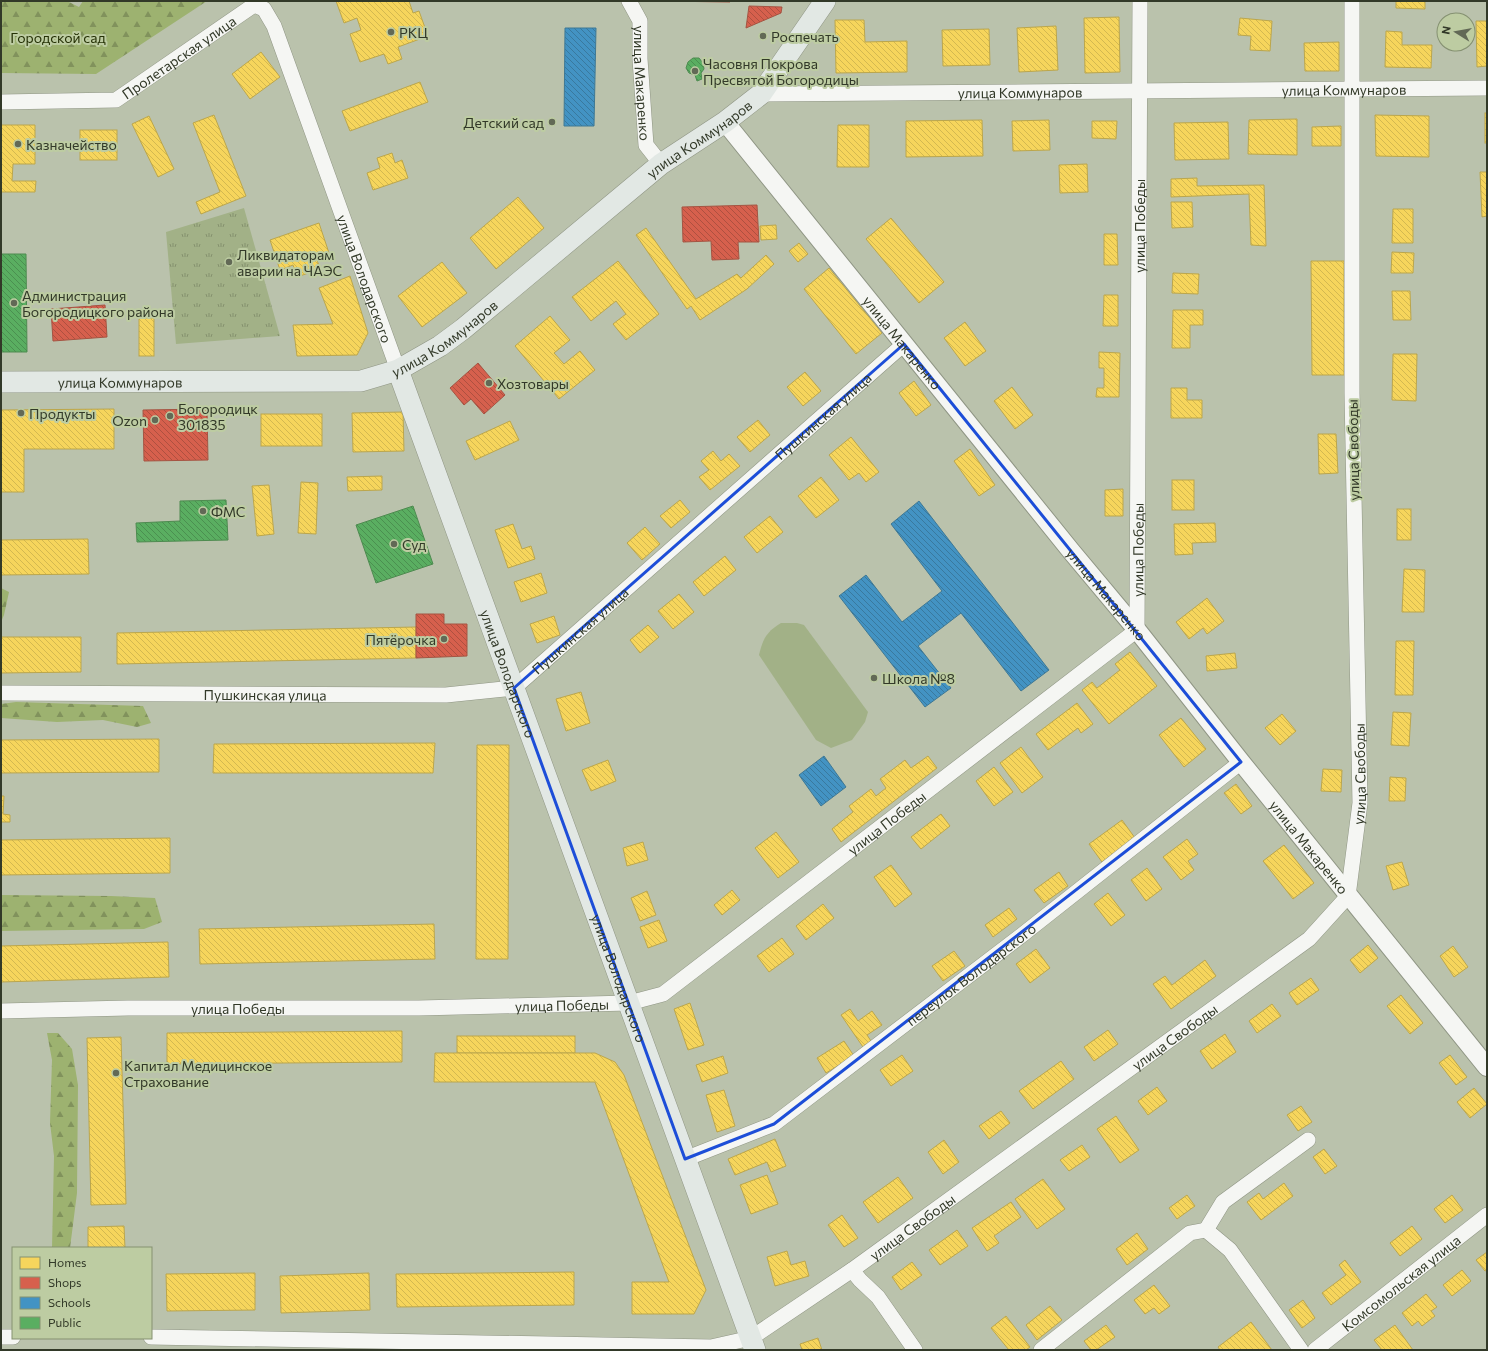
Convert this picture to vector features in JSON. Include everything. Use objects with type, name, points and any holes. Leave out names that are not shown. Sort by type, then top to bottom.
[{"type":"main road","points":[[761,94],[825,1]]},
{"type":"main road","name":"улица Коммунаров","points":[[1,382],[361,381],[398,370],[440,346],[463,329],[661,164],[725,122],[761,94]]},
{"type":"main road","name":"улица Володарского","points":[[398,370],[753,1344]]},
{"type":"street","name":"улица Макаренко","points":[[629,1],[640,21],[640,59],[646,145],[661,164]]},
{"type":"street","name":"улица Победы","points":[[1,1011],[160,1008],[419,1008],[629,1003],[663,994],[1137,630],[1141,91],[1140,1]]},
{"type":"street","name":"улица Свободы","points":[[152,1337],[421,1346],[711,1347],[753,1344],[852,1270],[1309,939],[1348,896],[1360,803],[1352,393],[1352,1]]},
{"type":"street","name":"Пролетарская улица","points":[[1,102],[116,100],[230,24],[254,3]]},
{"type":"street","name":"улица Володарского","points":[[254,3],[264,9],[274,26],[398,370]]},
{"type":"street","name":"улица Коммунаров","points":[[761,94],[1487,88]]},
{"type":"street","name":"улица Макаренко","points":[[725,122],[1071,551],[1137,630],[1348,896],[1487,1068]]},
{"type":"street","name":"Пушкинская улица","points":[[1,693],[446,695],[514,688],[904,344]]},
{"type":"street","name":"переулок Володарского","points":[[685,1159],[774,1124],[1022,935],[1241,762]]},
{"type":"street","points":[[1206,1230],[1223,1202],[1308,1140]]},
{"type":"street","name":"Комсомольская улица","points":[[1315,1350],[1487,1215]]},
{"type":"street","points":[[1041,1350],[1190,1232],[1206,1230],[1230,1250],[1300,1350]]},
{"type":"street","points":[[852,1270],[860,1280],[878,1296],[915,1350]]},
{"type":"street","points":[[1,1337],[12,1337]]},
{"type":"highlighted area","points":[[904,344],[1241,762],[774,1124],[685,1159],[514,688]]},
{"type":"green space","name":"Городской сад","points":[[1,1],[67,1],[79,7],[83,1],[207,1],[96,74],[1,73]]},
{"type":"green space","points":[[244,208],[280,336],[176,344],[166,232]]},
{"type":"green space","points":[[1,588],[9,592],[1,622]]},
{"type":"green space","points":[[781,623],[797,623],[804,625],[868,712],[865,722],[852,740],[831,748],[816,740],[759,655],[766,636]]},
{"type":"green space","points":[[16,702],[143,706],[151,723],[137,727],[103,720],[57,722],[1,718],[1,704]]},
{"type":"green space","points":[[1,895],[155,898],[162,922],[144,929],[1,931]]},
{"type":"green space","points":[[47,1033],[58,1033],[72,1049],[78,1085],[77,1193],[70,1247],[52,1247],[54,1156],[50,1123],[52,1060]]},
{"type":"building: Homes","name":"РКЦ","points":[[336,1],[409,1],[413,13],[419,11],[428,36],[398,47],[402,59],[388,64],[384,54],[360,62],[350,34],[361,30],[357,18],[344,23]]},
{"type":"building: Homes","points":[[1396,1],[1425,1],[1425,9],[1396,8]]},
{"type":"building: Homes","points":[[1119,17],[1120,72],[1085,73],[1084,18]]},
{"type":"building: Homes","points":[[1240,18],[1272,21],[1270,51],[1250,50],[1251,36],[1238,35]]},
{"type":"building: Homes","points":[[835,20],[864,20],[865,42],[907,41],[907,72],[836,73]]},
{"type":"building: Homes","points":[[1476,21],[1487,21],[1487,66],[1477,67]]},
{"type":"building: Homes","points":[[1056,26],[1058,70],[1019,72],[1017,28]]},
{"type":"building: Homes","points":[[989,29],[990,65],[943,66],[942,30]]},
{"type":"building: Homes","points":[[1386,31],[1402,32],[1402,45],[1432,45],[1431,68],[1385,67]]},
{"type":"building: Homes","points":[[1339,42],[1339,71],[1305,71],[1304,43]]},
{"type":"building: Homes","points":[[261,52],[280,77],[250,99],[232,74]]},
{"type":"building: Homes","points":[[420,82],[428,102],[350,131],[342,111]]},
{"type":"building: Homes","points":[[1485,113],[1487,113],[1487,143],[1485,143]]},
{"type":"building: Homes","points":[[214,115],[246,196],[201,214],[196,202],[220,192],[193,123]]},
{"type":"building: Homes","points":[[1375,115],[1429,116],[1429,157],[1376,156]]},
{"type":"building: Homes","points":[[149,116],[174,169],[158,177],[132,124]]},
{"type":"building: Homes","points":[[1297,119],[1297,155],[1248,154],[1249,120]]},
{"type":"building: Homes","points":[[982,120],[983,156],[906,157],[906,121]]},
{"type":"building: Homes","points":[[1049,120],[1050,150],[1013,151],[1012,121]]},
{"type":"building: Homes","points":[[1092,121],[1117,121],[1116,139],[1092,138]]},
{"type":"building: Homes","points":[[1228,122],[1229,159],[1175,160],[1174,123]]},
{"type":"building: Homes","name":"Казначейство","points":[[1,125],[35,125],[35,164],[13,164],[12,181],[36,181],[35,192],[1,192]]},
{"type":"building: Homes","points":[[838,125],[869,125],[869,167],[837,167]]},
{"type":"building: Homes","points":[[1341,126],[1341,146],[1312,146],[1312,127]]},
{"type":"building: Homes","points":[[80,130],[117,130],[117,160],[80,160]]},
{"type":"building: Homes","points":[[392,153],[395,163],[402,160],[408,178],[373,190],[367,173],[380,168],[377,158]]},
{"type":"building: Homes","points":[[1087,164],[1088,192],[1060,193],[1059,165]]},
{"type":"building: Homes","points":[[1480,172],[1487,172],[1487,216],[1482,217]]},
{"type":"building: Homes","points":[[1197,178],[1197,186],[1264,185],[1266,246],[1251,245],[1249,194],[1171,197],[1171,179]]},
{"type":"building: Homes","points":[[518,197],[544,228],[496,269],[470,238]]},
{"type":"building: Homes","points":[[1171,202],[1192,202],[1193,227],[1172,228]]},
{"type":"building: Homes","points":[[1393,209],[1413,209],[1413,243],[1392,243]]},
{"type":"building: Homes","points":[[891,218],[944,282],[919,303],[866,239]]},
{"type":"building: Homes","points":[[319,223],[329,253],[316,257],[320,269],[297,277],[293,265],[280,270],[270,240]]},
{"type":"building: Homes","points":[[776,225],[777,239],[761,240],[760,226]]},
{"type":"building: Homes","points":[[646,228],[696,299],[737,274],[741,278],[766,255],[774,264],[747,289],[700,320],[691,306],[687,309],[636,235]]},
{"type":"building: Homes","points":[[1104,234],[1117,234],[1118,265],[1104,265]]},
{"type":"building: Homes","points":[[799,243],[808,254],[798,262],[789,251]]},
{"type":"building: Homes","points":[[1392,252],[1414,253],[1413,273],[1391,273]]},
{"type":"building: Homes","points":[[618,261],[659,314],[626,340],[613,324],[626,314],[616,301],[591,321],[572,297]]},
{"type":"building: Homes","points":[[1311,261],[1344,261],[1344,375],[1312,375]]},
{"type":"building: Homes","points":[[442,262],[467,293],[422,327],[398,296]]},
{"type":"building: Homes","points":[[829,268],[882,333],[856,354],[804,289]]},
{"type":"building: Homes","points":[[1173,273],[1199,274],[1198,294],[1172,293]]},
{"type":"building: Homes","points":[[350,276],[368,333],[357,355],[297,356],[293,325],[333,324],[319,288]]},
{"type":"building: Homes","points":[[1392,291],[1410,291],[1411,320],[1393,320]]},
{"type":"building: Homes","points":[[1104,295],[1118,295],[1118,326],[1103,326]]},
{"type":"building: Homes","points":[[1173,310],[1203,310],[1203,325],[1190,325],[1190,348],[1172,348]]},
{"type":"building: Homes","points":[[550,316],[570,340],[554,353],[564,364],[580,351],[595,370],[559,399],[515,346]]},
{"type":"building: Homes","points":[[139,318],[154,318],[154,356],[139,356]]},
{"type":"building: Homes","points":[[965,322],[986,351],[965,366],[944,338]]},
{"type":"building: Homes","points":[[1099,352],[1120,353],[1119,397],[1096,397],[1097,388],[1104,388],[1104,368],[1099,368]]},
{"type":"building: Homes","points":[[1393,354],[1417,354],[1416,401],[1392,400]]},
{"type":"building: Homes","points":[[805,372],[821,391],[803,406],[787,387]]},
{"type":"building: Homes","points":[[914,381],[931,405],[916,416],[899,393]]},
{"type":"building: Homes","points":[[1012,387],[1033,415],[1015,429],[994,401]]},
{"type":"building: Homes","points":[[1171,388],[1187,388],[1187,400],[1202,400],[1202,418],[1171,418]]},
{"type":"building: Homes","points":[[114,409],[114,449],[24,449],[24,492],[1,492],[1,410]]},
{"type":"building: Homes","points":[[403,412],[404,451],[353,452],[352,413]]},
{"type":"building: Homes","points":[[261,414],[322,414],[322,446],[261,446]]},
{"type":"building: Homes","points":[[758,420],[770,435],[750,452],[737,437]]},
{"type":"building: Homes","points":[[510,421],[519,440],[475,460],[466,441]]},
{"type":"building: Homes","points":[[1318,434],[1336,434],[1338,473],[1319,474]]},
{"type":"building: Homes","points":[[851,437],[879,472],[866,482],[859,473],[849,480],[829,455]]},
{"type":"building: Homes","points":[[970,449],[995,485],[979,496],[954,461]]},
{"type":"building: Homes","points":[[713,451],[721,461],[729,454],[740,466],[710,490],[699,477],[709,470],[701,461]]},
{"type":"building: Homes","points":[[382,476],[382,490],[348,491],[347,477]]},
{"type":"building: Homes","points":[[821,477],[839,500],[816,518],[798,496]]},
{"type":"building: Homes","points":[[1172,480],[1194,480],[1194,510],[1172,510]]},
{"type":"building: Homes","points":[[301,482],[318,483],[316,534],[298,533]]},
{"type":"building: Homes","points":[[269,485],[274,534],[257,536],[252,486]]},
{"type":"building: Homes","points":[[1123,489],[1123,516],[1105,516],[1105,490]]},
{"type":"building: Homes","points":[[680,500],[690,512],[671,528],[660,516]]},
{"type":"building: Homes","points":[[1397,509],[1411,509],[1411,540],[1397,540]]},
{"type":"building: Homes","points":[[770,516],[783,532],[757,553],[744,537]]},
{"type":"building: Homes","points":[[1215,523],[1216,542],[1192,543],[1193,554],[1175,555],[1174,524]]},
{"type":"building: Homes","points":[[513,524],[522,549],[531,546],[535,559],[508,568],[495,530]]},
{"type":"building: Homes","points":[[645,527],[660,544],[642,560],[627,543]]},
{"type":"building: Homes","points":[[88,539],[89,574],[1,575],[1,540]]},
{"type":"building: Homes","points":[[725,556],[736,570],[704,596],[693,582]]},
{"type":"building: Homes","points":[[1404,569],[1425,570],[1424,612],[1402,612]]},
{"type":"building: Homes","points":[[541,573],[547,593],[521,602],[514,582]]},
{"type":"building: Homes","points":[[679,594],[694,612],[673,629],[658,611]]},
{"type":"building: Homes","points":[[1207,598],[1224,621],[1207,634],[1203,628],[1189,639],[1176,622]]},
{"type":"building: Homes","points":[[554,616],[560,635],[537,643],[530,624]]},
{"type":"building: Homes","points":[[648,625],[659,637],[640,653],[630,640]]},
{"type":"building: Homes","points":[[416,627],[416,658],[117,664],[117,633]]},
{"type":"building: Homes","points":[[1,637],[81,637],[81,672],[1,673]]},
{"type":"building: Homes","points":[[1396,641],[1414,641],[1413,695],[1395,695]]},
{"type":"building: Homes","points":[[1130,652],[1157,686],[1109,724],[1082,690],[1092,682],[1097,688],[1120,670],[1115,664]]},
{"type":"building: Homes","points":[[1235,653],[1237,668],[1207,671],[1206,656]]},
{"type":"building: Homes","points":[[581,692],[590,723],[566,731],[556,699]]},
{"type":"building: Homes","points":[[1077,703],[1093,724],[1081,733],[1078,728],[1048,750],[1036,734]]},
{"type":"building: Homes","points":[[1393,712],[1411,713],[1409,746],[1391,745]]},
{"type":"building: Homes","points":[[1282,714],[1296,731],[1280,745],[1265,728]]},
{"type":"building: Homes","points":[[1181,718],[1206,749],[1184,767],[1159,735]]},
{"type":"building: Homes","points":[[159,739],[159,772],[1,773],[1,740]]},
{"type":"building: Homes","points":[[435,743],[433,773],[213,773],[214,744]]},
{"type":"building: Homes","points":[[477,745],[509,745],[508,959],[476,959]]},
{"type":"building: Homes","points":[[1021,747],[1043,777],[1022,793],[1000,763]]},
{"type":"building: Homes","points":[[928,756],[937,768],[841,842],[832,829],[853,812],[849,806],[871,789],[876,796],[886,788],[880,779],[905,760],[911,768]]},
{"type":"building: Homes","points":[[608,760],[616,781],[591,791],[582,770]]},
{"type":"building: Homes","points":[[994,767],[1013,792],[994,806],[976,781]]},
{"type":"building: Homes","points":[[1323,769],[1342,770],[1341,792],[1321,791]]},
{"type":"building: Homes","points":[[1390,777],[1406,778],[1405,801],[1389,801]]},
{"type":"building: Homes","points":[[1236,784],[1252,806],[1241,814],[1224,793]]},
{"type":"building: Homes","points":[[1,796],[4,796],[3,814],[10,815],[10,822],[1,822]]},
{"type":"building: Homes","points":[[941,814],[950,826],[921,849],[911,837]]},
{"type":"building: Homes","points":[[1122,820],[1135,838],[1102,862],[1089,844]]},
{"type":"building: Homes","points":[[776,832],[799,862],[778,878],[755,848]]},
{"type":"building: Homes","points":[[170,838],[170,873],[1,875],[1,840]]},
{"type":"building: Homes","points":[[1187,839],[1198,854],[1188,861],[1194,870],[1181,880],[1163,857]]},
{"type":"building: Homes","points":[[643,842],[648,860],[627,866],[623,848]]},
{"type":"building: Homes","points":[[1284,845],[1314,883],[1293,899],[1263,861]]},
{"type":"building: Homes","points":[[1402,862],[1409,885],[1393,890],[1386,866]]},
{"type":"building: Homes","points":[[891,865],[912,894],[895,907],[874,877]]},
{"type":"building: Homes","points":[[1147,868],[1162,889],[1146,901],[1131,880]]},
{"type":"building: Homes","points":[[1059,872],[1068,886],[1044,903],[1034,890]]},
{"type":"building: Homes","points":[[732,890],[740,900],[722,915],[714,905]]},
{"type":"building: Homes","points":[[647,891],[656,915],[640,921],[631,898]]},
{"type":"building: Homes","points":[[1108,893],[1125,915],[1111,926],[1094,904]]},
{"type":"building: Homes","points":[[823,904],[834,918],[806,940],[796,926]]},
{"type":"building: Homes","points":[[1009,908],[1017,919],[993,937],[985,925]]},
{"type":"building: Homes","points":[[659,920],[667,941],[648,948],[640,927]]},
{"type":"building: Homes","points":[[434,924],[435,959],[200,964],[199,929]]},
{"type":"building: Homes","points":[[782,938],[794,954],[769,972],[757,956]]},
{"type":"building: Homes","points":[[168,942],[169,977],[1,982],[1,946]]},
{"type":"building: Homes","points":[[1368,945],[1378,958],[1360,973],[1350,960]]},
{"type":"building: Homes","points":[[1453,946],[1468,967],[1454,977],[1440,956]]},
{"type":"building: Homes","points":[[1036,949],[1050,968],[1030,983],[1016,964]]},
{"type":"building: Homes","points":[[954,951],[965,966],[943,981],[932,966]]},
{"type":"building: Homes","points":[[1205,960],[1216,976],[1171,1009],[1153,984],[1165,976],[1172,985]]},
{"type":"building: Homes","points":[[1311,978],[1319,990],[1297,1005],[1289,993]]},
{"type":"building: Homes","points":[[1401,995],[1423,1023],[1410,1034],[1387,1006]]},
{"type":"building: Homes","points":[[690,1003],[704,1045],[688,1050],[674,1009]]},
{"type":"building: Homes","points":[[1272,1004],[1281,1016],[1257,1033],[1249,1021]]},
{"type":"building: Homes","points":[[850,1009],[858,1021],[872,1011],[882,1025],[867,1035],[871,1041],[863,1047],[841,1015]]},
{"type":"building: Homes","points":[[1108,1030],[1118,1044],[1094,1061],[1084,1047]]},
{"type":"building: Homes","points":[[402,1031],[402,1062],[167,1064],[167,1033]]},
{"type":"building: Homes","points":[[1225,1034],[1236,1052],[1212,1069],[1200,1051]]},
{"type":"building: Homes","points":[[457,1036],[575,1036],[575,1053],[457,1053]]},
{"type":"building: Homes","points":[[121,1037],[126,1204],[91,1205],[87,1038]]},
{"type":"building: Homes","points":[[844,1041],[854,1056],[826,1073],[817,1058]]},
{"type":"building: Homes","points":[[435,1053],[595,1053],[615,1062],[624,1075],[706,1290],[694,1314],[632,1314],[632,1282],[669,1282],[595,1082],[434,1082]]},
{"type":"building: Homes","points":[[902,1055],[913,1071],[891,1086],[880,1070]]},
{"type":"building: Homes","points":[[1450,1055],[1467,1077],[1456,1085],[1439,1063]]},
{"type":"building: Homes","points":[[723,1056],[728,1073],[702,1082],[696,1065]]},
{"type":"building: Homes","points":[[1061,1061],[1074,1079],[1033,1109],[1019,1091]]},
{"type":"building: Homes","points":[[1157,1087],[1167,1101],[1148,1115],[1138,1101]]},
{"type":"building: Homes","points":[[1474,1088],[1487,1104],[1470,1118],[1457,1102]]},
{"type":"building: Homes","points":[[724,1090],[735,1126],[717,1132],[706,1095]]},
{"type":"building: Homes","points":[[1301,1106],[1312,1122],[1298,1131],[1287,1115]]},
{"type":"building: Homes","points":[[1001,1111],[1010,1123],[989,1139],[979,1126]]},
{"type":"building: Homes","points":[[1116,1116],[1139,1150],[1120,1163],[1097,1129]]},
{"type":"building: Homes","points":[[775,1139],[786,1166],[771,1172],[767,1162],[735,1175],[728,1159]]},
{"type":"building: Homes","points":[[944,1140],[959,1162],[943,1174],[928,1152]]},
{"type":"building: Homes","points":[[1082,1145],[1090,1157],[1069,1171],[1060,1160]]},
{"type":"building: Homes","points":[[1324,1149],[1337,1166],[1325,1174],[1313,1157]]},
{"type":"building: Homes","points":[[767,1175],[778,1204],[751,1214],[740,1185]]},
{"type":"building: Homes","points":[[898,1177],[913,1198],[878,1223],[863,1202]]},
{"type":"building: Homes","points":[[1043,1179],[1065,1209],[1037,1229],[1015,1199]]},
{"type":"building: Homes","points":[[1284,1183],[1293,1196],[1261,1220],[1247,1202],[1259,1193],[1263,1199]]},
{"type":"building: Homes","points":[[1187,1195],[1195,1206],[1177,1219],[1169,1208]]},
{"type":"building: Homes","points":[[1452,1195],[1463,1210],[1445,1223],[1434,1209]]},
{"type":"building: Homes","points":[[1011,1202],[1021,1217],[994,1236],[999,1243],[987,1251],[972,1228]]},
{"type":"building: Homes","points":[[842,1215],[858,1238],[844,1247],[828,1225]]},
{"type":"building: Homes","points":[[124,1226],[125,1247],[88,1247],[88,1227]]},
{"type":"building: Homes","points":[[1412,1226],[1422,1239],[1400,1256],[1390,1243]]},
{"type":"building: Homes","points":[[957,1230],[968,1246],[940,1265],[929,1250]]},
{"type":"building: Homes","points":[[1137,1233],[1148,1249],[1127,1265],[1116,1249]]},
{"type":"building: Homes","points":[[787,1251],[791,1265],[805,1261],[809,1276],[775,1286],[767,1257]]},
{"type":"building: Homes","points":[[1487,1252],[1487,1270],[1485,1271],[1476,1260]]},
{"type":"building: Homes","points":[[1345,1260],[1361,1282],[1331,1305],[1322,1293],[1346,1275],[1339,1265]]},
{"type":"building: Homes","points":[[912,1262],[922,1275],[901,1290],[892,1277]]},
{"type":"building: Homes","points":[[1462,1270],[1471,1281],[1452,1296],[1443,1285]]},
{"type":"building: Homes","points":[[574,1272],[574,1305],[397,1307],[396,1274]]},
{"type":"building: Homes","points":[[255,1273],[255,1310],[167,1311],[166,1274]]},
{"type":"building: Homes","points":[[369,1273],[370,1310],[281,1313],[280,1276]]},
{"type":"building: Homes","points":[[1154,1285],[1170,1306],[1159,1314],[1154,1308],[1145,1314],[1134,1300]]},
{"type":"building: Homes","points":[[1426,1294],[1437,1307],[1431,1311],[1435,1316],[1422,1326],[1418,1321],[1412,1326],[1402,1313]]},
{"type":"building: Homes","points":[[1303,1300],[1315,1318],[1302,1328],[1289,1310]]},
{"type":"building: Homes","points":[[1050,1306],[1062,1320],[1037,1340],[1026,1325]]},
{"type":"building: Homes","points":[[1006,1316],[1030,1347],[1026,1350],[1009,1350],[991,1328]]},
{"type":"building: Homes","points":[[1251,1322],[1272,1350],[1220,1350],[1218,1347]]},
{"type":"building: Homes","points":[[1106,1325],[1115,1337],[1096,1350],[1091,1350],[1084,1341]]},
{"type":"building: Homes","points":[[1395,1325],[1413,1350],[1382,1350],[1374,1340]]},
{"type":"building: Homes","points":[[818,1338],[822,1350],[802,1350],[800,1344]]},
{"type":"building: Shops","points":[[661,1],[730,1],[730,2]]},
{"type":"building: Shops","points":[[749,6],[782,7],[781,13],[746,28]]},
{"type":"building: Shops","points":[[757,205],[759,242],[738,242],[739,259],[712,260],[711,241],[683,242],[682,207]]},
{"type":"building: Shops","points":[[105,305],[107,337],[53,341],[51,309]]},
{"type":"building: Shops","points":[[478,363],[505,395],[484,414],[471,399],[464,405],[450,388]]},
{"type":"building: Shops","points":[[207,409],[208,460],[144,461],[143,410]]},
{"type":"building: Shops","points":[[416,614],[444,614],[444,624],[467,624],[467,656],[416,658]]},
{"type":"building: Schools","points":[[565,28],[596,28],[594,126],[564,126]]},
{"type":"building: Schools","points":[[919,501],[1049,670],[1021,691],[961,613],[918,646],[951,688],[925,707],[839,596],[866,575],[902,622],[942,591],[891,524]]},
{"type":"building: Schools","points":[[824,756],[846,787],[821,806],[799,775]]},
{"type":"building: Public","name":"Часовня Покрова Пресвятой Богородицы","points":[[693,58],[699,58],[703,63],[704,69],[701,73],[702,79],[697,81],[695,75],[689,73],[686,68],[688,62]]},
{"type":"building: Public","name":"Администрация Богородицкого района","points":[[1,254],[26,254],[27,352],[1,352]]},
{"type":"building: Public","name":"ФМС","points":[[226,500],[228,540],[137,542],[136,523],[180,521],[180,501]]},
{"type":"building: Public","name":"Суд","points":[[413,506],[433,564],[376,583],[356,525]]},
{"type":"place","name":"РКЦ","points":[[391,32]]},
{"type":"place","name":"Роспечать","points":[[763,36]]},
{"type":"place","name":"Часовня Покрова Пресвятой Богородицы","points":[[695,71]]},
{"type":"place","name":"Детский сад","points":[[552,122]]},
{"type":"place","name":"Казначейство","points":[[18,144]]},
{"type":"place","name":"Ликвидаторам аварии на ЧАЭС","points":[[229,262]]},
{"type":"place","name":"Администрация Богородицкого района","points":[[14,303]]},
{"type":"place","name":"Хозтовары","points":[[489,383]]},
{"type":"place","name":"Продукты","points":[[21,413]]},
{"type":"place","name":"Богородицк 301835","points":[[170,416]]},
{"type":"place","name":"Ozon","points":[[155,420]]},
{"type":"place","name":"ФМС","points":[[203,511]]},
{"type":"place","name":"Суд","points":[[394,544]]},
{"type":"place","name":"Пятёрочка","points":[[444,639]]},
{"type":"place","name":"Школа №8","points":[[874,678]]},
{"type":"place","name":"Капитал Медицинское Страхование","points":[[116,1073]]}]
